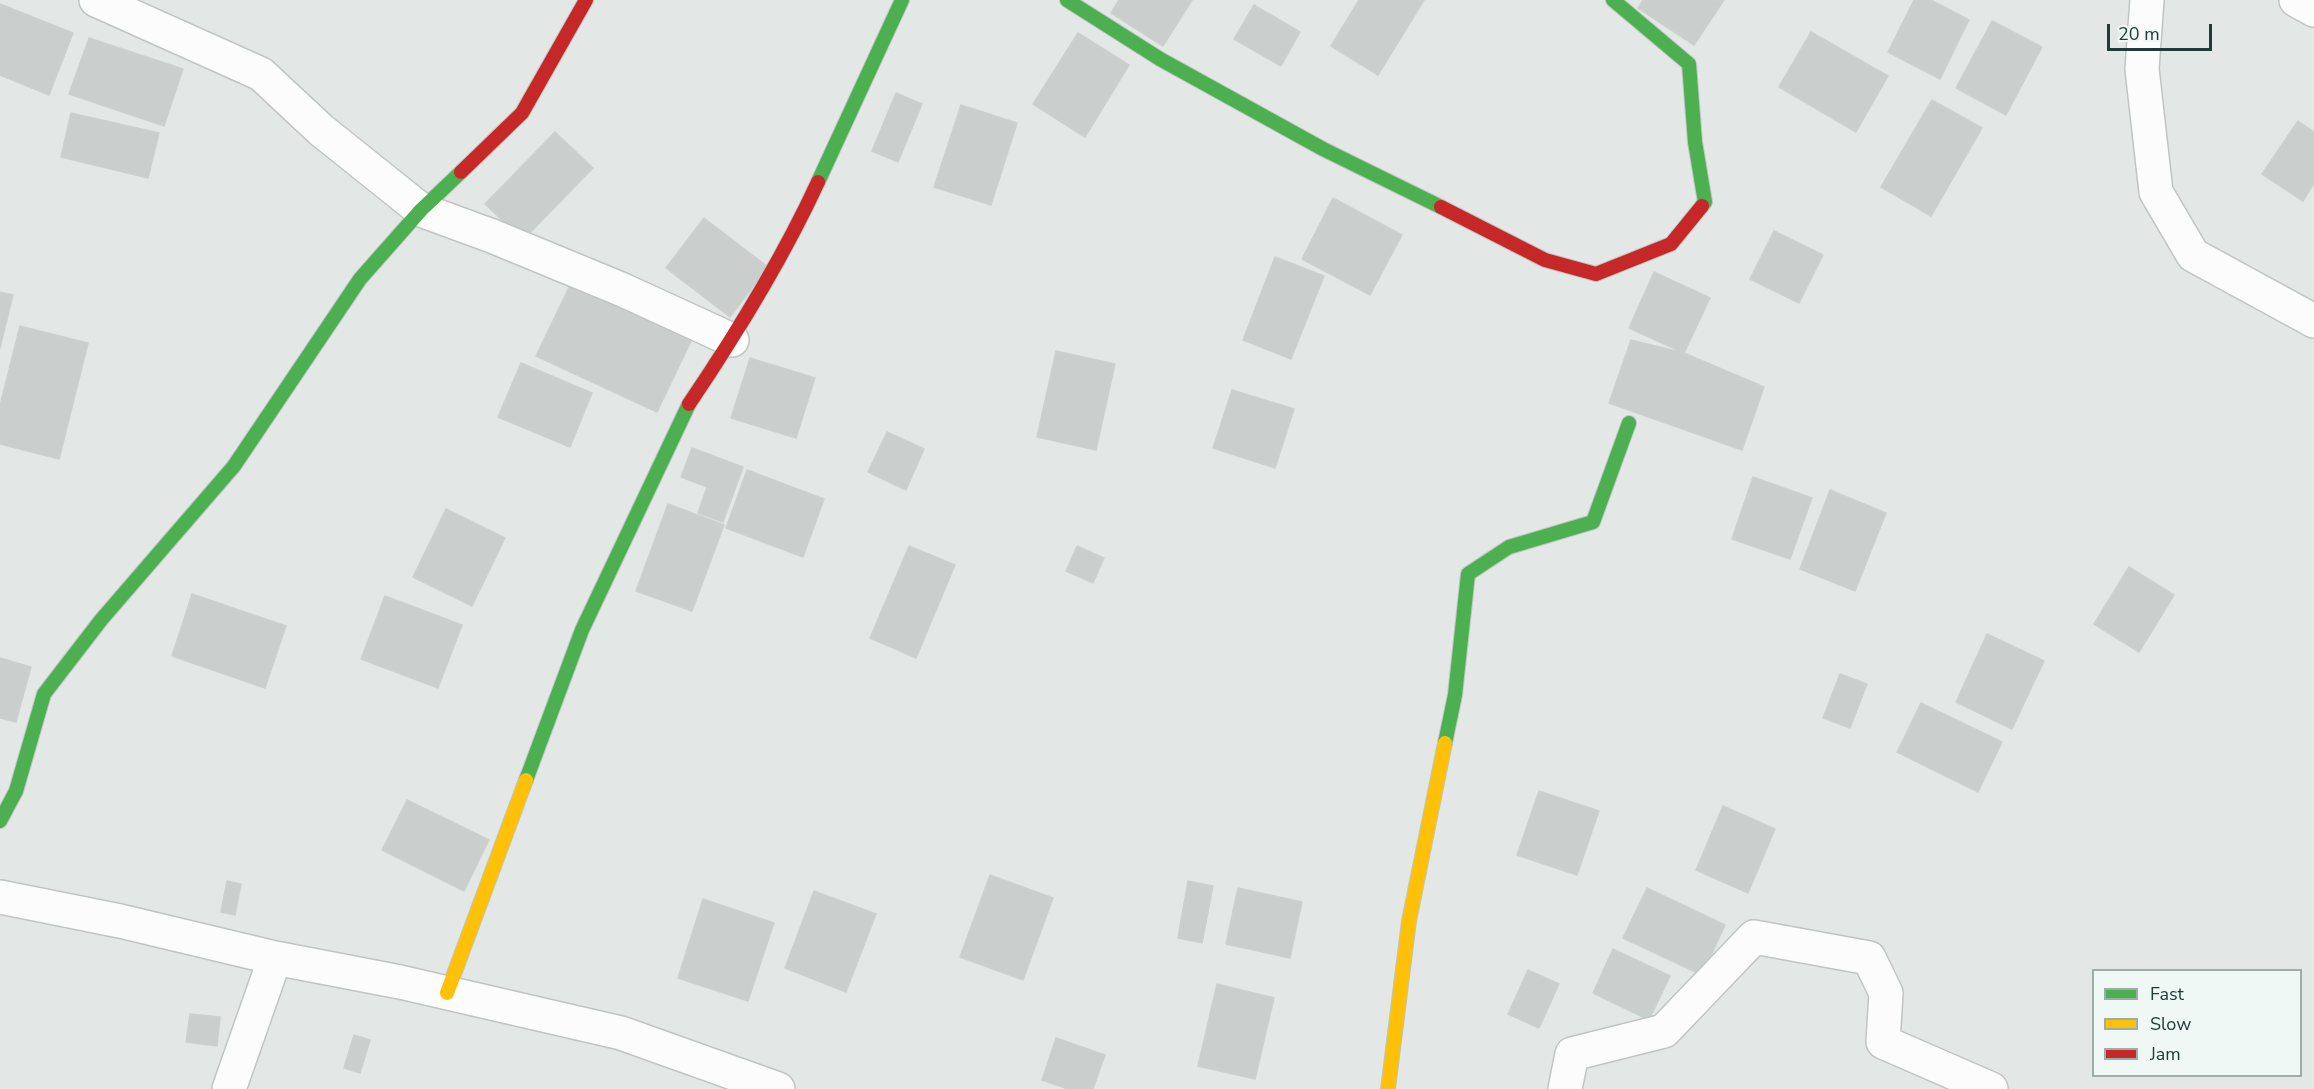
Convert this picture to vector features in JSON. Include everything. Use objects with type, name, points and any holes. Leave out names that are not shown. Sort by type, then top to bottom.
[{"type":"street","points":[[96,0],[261,74],[321,130],[421,210],[492,236],[623,290],[732,340]]},
{"type":"street","points":[[0,821],[16,791],[44,694],[101,620],[234,466],[360,279],[421,210],[522,113],[586,0]]},
{"type":"street","points":[[447,993],[582,630],[687,408],[732,340],[796,229],[902,0]]},
{"type":"street","points":[[1067,0],[1160,59],[1323,149],[1545,260],[1596,274],[1671,244],[1705,202],[1695,142],[1689,64],[1613,0]]},
{"type":"street","points":[[2147,0],[2142,69],[2156,192],[2193,255],[2314,321]]},
{"type":"street","points":[[2296,0],[2314,10]]},
{"type":"street","points":[[1388,1089],[1409,921],[1455,695],[1468,574],[1509,547],[1593,522],[1629,423]]},
{"type":"street","points":[[0,897],[120,921],[275,958],[447,993],[621,1033],[735,1081],[778,1089]]},
{"type":"street","points":[[1565,1089],[1572,1054],[1664,1031],[1754,937],[1869,958],[1887,993],[1883,1042],[1991,1089]]},
{"type":"street","points":[[229,1089],[275,958]]},
{"type":"building","points":[[1119,0],[1192,0],[1163,46],[1111,13]]},
{"type":"building","points":[[1359,0],[1424,0],[1378,75],[1331,46]]},
{"type":"building","points":[[1643,0],[1724,0],[1694,45],[1638,8]]},
{"type":"building","points":[[1914,0],[1931,0],[1969,20],[1940,79],[1888,52]]},
{"type":"building","points":[[0,4],[73,33],[49,95],[0,75]]},
{"type":"building","points":[[1254,5],[1300,32],[1281,66],[1234,39]]},
{"type":"building","points":[[1992,21],[2042,47],[2006,115],[1956,88]]},
{"type":"building","points":[[1811,32],[1888,76],[1856,132],[1779,87]]},
{"type":"building","points":[[1078,33],[1129,65],[1085,137],[1033,104]]},
{"type":"building","points":[[89,38],[183,69],[164,126],[69,94]]},
{"type":"building","points":[[896,93],[922,104],[898,162],[872,151]]},
{"type":"building","points":[[1932,100],[1982,128],[1931,216],[1881,187]]},
{"type":"building","points":[[961,105],[1017,123],[991,205],[934,187]]},
{"type":"building","points":[[71,113],[159,133],[148,178],[61,157]]},
{"type":"building","points":[[2298,121],[2314,132],[2314,183],[2303,201],[2262,174]]},
{"type":"building","points":[[555,132],[593,168],[523,240],[485,204]]},
{"type":"building","points":[[1333,198],[1402,235],[1370,295],[1302,259]]},
{"type":"building","points":[[704,218],[768,267],[730,317],[666,268]]},
{"type":"building","points":[[1774,231],[1823,255],[1799,303],[1750,279]]},
{"type":"building","points":[[1275,257],[1324,276],[1291,359],[1243,340]]},
{"type":"building","points":[[1654,272],[1710,298],[1684,353],[1629,328]]},
{"type":"building","points":[[572,281],[693,337],[657,412],[536,356]]},
{"type":"building","points":[[0,292],[13,295],[0,348]]},
{"type":"building","points":[[20,326],[88,343],[59,459],[0,444],[0,406]]},
{"type":"building","points":[[1631,340],[1684,353],[1764,387],[1742,450],[1609,403]]},
{"type":"building","points":[[1056,351],[1115,364],[1096,450],[1037,437]]},
{"type":"building","points":[[750,358],[815,378],[796,438],[731,418]]},
{"type":"building","points":[[521,363],[592,393],[570,447],[498,417]]},
{"type":"building","points":[[1232,390],[1294,409],[1275,468],[1213,448]]},
{"type":"building","points":[[887,432],[924,449],[906,490],[868,472]]},
{"type":"building","points":[[692,448],[743,467],[723,522],[698,513],[707,487],[681,477]]},
{"type":"building","points":[[747,470],[824,499],[803,557],[726,528]]},
{"type":"building","points":[[1753,477],[1812,498],[1790,559],[1732,539]]},
{"type":"building","points":[[1830,490],[1886,513],[1855,591],[1800,569]]},
{"type":"building","points":[[668,504],[724,525],[692,611],[636,591]]},
{"type":"building","points":[[446,509],[505,538],[472,606],[413,577]]},
{"type":"building","points":[[909,546],[955,565],[916,658],[870,638]]},
{"type":"building","points":[[1077,546],[1104,558],[1093,583],[1066,571]]},
{"type":"building","points":[[2129,567],[2174,595],[2139,652],[2094,624]]},
{"type":"building","points":[[192,594],[286,626],[265,688],[172,656]]},
{"type":"building","points":[[385,596],[462,625],[438,688],[361,659]]},
{"type":"building","points":[[1987,634],[2044,661],[2012,729],[1956,702]]},
{"type":"building","points":[[0,658],[31,667],[16,722],[0,718]]},
{"type":"building","points":[[1840,674],[1867,684],[1850,728],[1823,718]]},
{"type":"building","points":[[1921,703],[2002,742],[1978,792],[1897,752]]},
{"type":"building","points":[[1539,791],[1599,811],[1577,875],[1517,855]]},
{"type":"building","points":[[407,800],[489,840],[464,891],[382,850]]},
{"type":"building","points":[[1723,806],[1775,829],[1748,893],[1696,870]]},
{"type":"building","points":[[990,875],[1053,898],[1023,980],[960,957]]},
{"type":"building","points":[[227,881],[241,884],[235,915],[221,912]]},
{"type":"building","points":[[1188,881],[1213,886],[1202,943],[1178,938]]},
{"type":"building","points":[[1238,888],[1302,902],[1290,958],[1226,944]]},
{"type":"building","points":[[1647,888],[1725,925],[1702,975],[1623,938]]},
{"type":"building","points":[[814,891],[876,914],[846,992],[785,968]]},
{"type":"building","points":[[703,899],[774,923],[748,1001],[678,978]]},
{"type":"building","points":[[1613,949],[1670,976],[1649,1020],[1593,993]]},
{"type":"building","points":[[1528,970],[1559,984],[1539,1028],[1508,1014]]},
{"type":"building","points":[[1217,984],[1274,998],[1255,1079],[1198,1066]]},
{"type":"building","points":[[190,1014],[220,1017],[217,1046],[186,1042]]},
{"type":"building","points":[[354,1035],[370,1040],[360,1073],[344,1068]]},
{"type":"building","points":[[1056,1038],[1105,1055],[1093,1089],[1068,1089],[1042,1080]]},
{"type":"traffic: fast","points":[[818,182],[902,0]]},
{"type":"traffic: fast","points":[[1067,0],[1160,59],[1323,149],[1441,207]]},
{"type":"traffic: fast","points":[[1613,0],[1689,64],[1695,142],[1705,202],[1702,206]]},
{"type":"traffic: fast","points":[[0,821],[16,791],[44,694],[101,620],[234,466],[360,279],[421,210],[461,172]]},
{"type":"traffic: fast","points":[[526,780],[582,630],[689,404]]},
{"type":"traffic: fast","points":[[1445,743],[1455,695],[1468,574],[1509,547],[1593,522],[1629,423]]},
{"type":"traffic: slow","points":[[1388,1089],[1409,921],[1445,743]]},
{"type":"traffic: slow","points":[[447,993],[526,780]]},
{"type":"traffic: jam","points":[[461,172],[522,113],[586,0]]},
{"type":"traffic: jam","points":[[689,404],[758,296],[818,182]]},
{"type":"traffic: jam","points":[[1441,207],[1545,260],[1596,274],[1671,244],[1702,206]]}]
